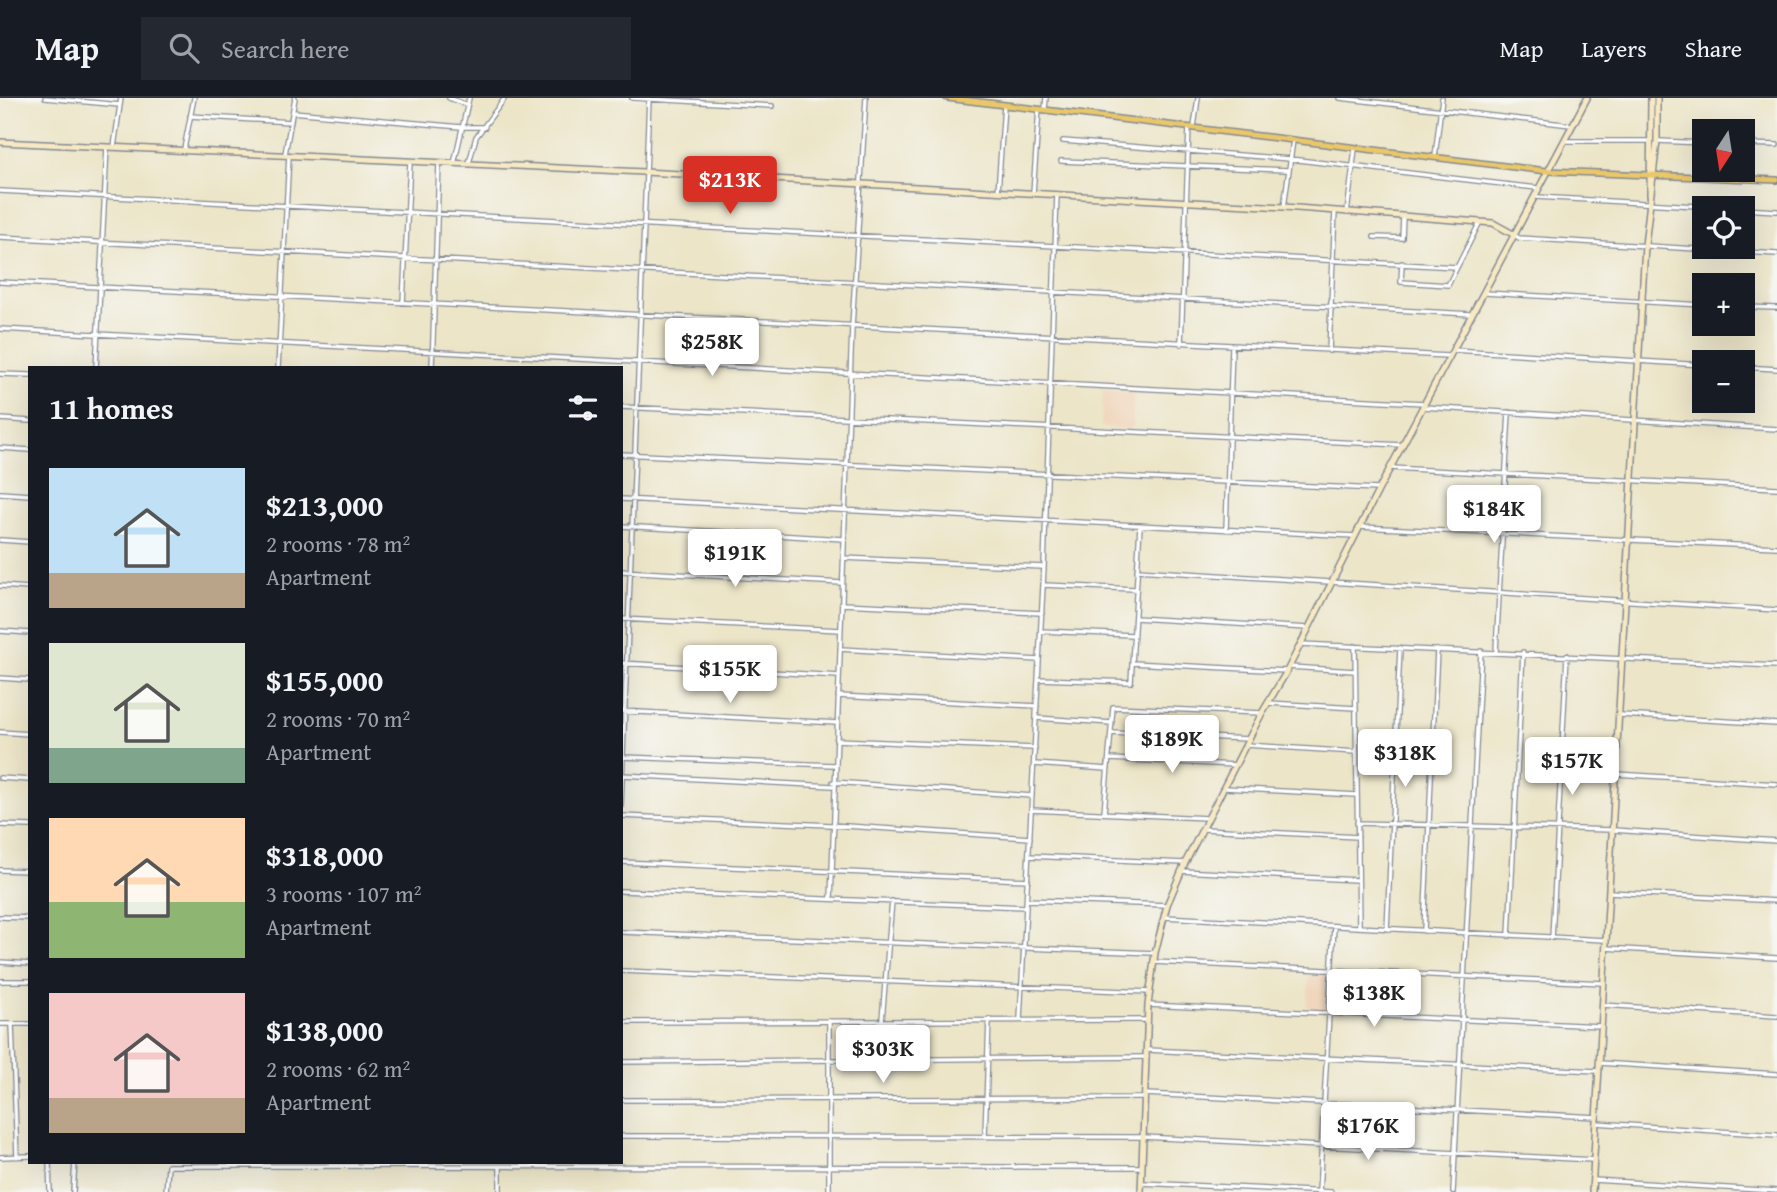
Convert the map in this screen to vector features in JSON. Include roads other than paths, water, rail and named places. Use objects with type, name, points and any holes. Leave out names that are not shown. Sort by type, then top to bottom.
[{"type":"main road","points":[[947,98],[1547,171],[1777,180]]},
{"type":"street","points":[[45,98],[120,105]]},
{"type":"street","points":[[96,366],[104,242],[104,196],[110,147],[121,98]]},
{"type":"street","points":[[184,149],[194,98]]},
{"type":"street","points":[[278,366],[287,205],[287,155],[295,98]]},
{"type":"street","points":[[449,98],[467,105]]},
{"type":"street","points":[[454,164],[469,98]]},
{"type":"street","points":[[468,163],[476,137],[505,98]]},
{"type":"street","points":[[632,98],[772,106]]},
{"type":"street","points":[[649,98],[644,172],[646,225],[633,527],[624,664],[623,757],[834,765]]},
{"type":"street","points":[[831,899],[831,825],[852,327],[866,98]]},
{"type":"street","points":[[1033,194],[1042,109],[1046,98]]},
{"type":"street","points":[[1181,344],[1187,164],[1198,98]]},
{"type":"street","points":[[1340,98],[1571,125]]},
{"type":"street","points":[[1435,157],[1442,98]]},
{"type":"street","points":[[1141,1192],[1148,1005],[1154,953],[1167,905],[1181,871],[1262,713],[1288,669],[1379,489],[1587,98]]},
{"type":"street","points":[[1651,98],[1653,141]]},
{"type":"street","points":[[1592,1192],[1645,245],[1657,98]]},
{"type":"street","points":[[998,192],[1004,105]]},
{"type":"street","points":[[293,112],[485,127]]},
{"type":"street","points":[[190,116],[291,122]]},
{"type":"street","points":[[1283,207],[1293,140]]},
{"type":"street","points":[[1063,141],[1290,159],[1537,188]]},
{"type":"street","points":[[1562,141],[1692,143]]},
{"type":"street","points":[[0,142],[468,163],[1283,207],[1493,223],[1519,238],[1777,254]]},
{"type":"street","points":[[1755,144],[1777,145]]},
{"type":"street","points":[[1347,213],[1355,149]]},
{"type":"street","points":[[1061,161],[1287,170]]},
{"type":"street","points":[[403,304],[410,162]]},
{"type":"street","points":[[432,366],[439,163]]},
{"type":"street","points":[[0,191],[1402,262],[1457,267]]},
{"type":"street","points":[[1020,1019],[1042,613],[1056,194]]},
{"type":"street","points":[[1532,197],[1692,206]]},
{"type":"street","points":[[1755,210],[1777,211]]},
{"type":"street","points":[[1329,351],[1335,211]]},
{"type":"street","points":[[1374,237],[1402,238],[1403,217]]},
{"type":"street","points":[[1402,262],[1401,282],[1448,285],[1480,222]]},
{"type":"street","points":[[0,237],[1471,314]]},
{"type":"street","points":[[0,282],[1232,347],[1451,353],[1692,364]]},
{"type":"street","points":[[1483,293],[1692,304]]},
{"type":"street","points":[[1755,308],[1777,309]]},
{"type":"street","points":[[0,329],[1230,392],[1777,429]]},
{"type":"street","points":[[1226,530],[1232,347]]},
{"type":"street","points":[[1755,368],[1777,369]]},
{"type":"street","points":[[0,373],[28,375]]},
{"type":"street","points":[[623,407],[1403,445]]},
{"type":"street","points":[[1496,651],[1509,412]]},
{"type":"street","points":[[0,419],[28,421]]},
{"type":"street","points":[[0,448],[28,450]]},
{"type":"street","points":[[623,454],[1379,489]]},
{"type":"street","points":[[1391,468],[1777,488]]},
{"type":"street","points":[[0,493],[28,495]]},
{"type":"street","points":[[623,499],[1355,536]]},
{"type":"street","points":[[1038,679],[1131,682],[1140,525]]},
{"type":"street","points":[[623,526],[844,539]]},
{"type":"street","points":[[1360,527],[1777,547]]},
{"type":"street","points":[[0,540],[28,542]]},
{"type":"street","points":[[843,558],[1044,567]]},
{"type":"street","points":[[1137,570],[1777,610]]},
{"type":"street","points":[[623,571],[842,583]]},
{"type":"street","points":[[1043,585],[1136,589]]},
{"type":"street","points":[[0,586],[28,588]]},
{"type":"street","points":[[842,604],[1042,613]]},
{"type":"street","points":[[1135,618],[1308,628]]},
{"type":"street","points":[[623,619],[841,630]]},
{"type":"street","points":[[0,631],[28,633]]},
{"type":"street","points":[[1041,631],[1134,635]]},
{"type":"street","points":[[1300,644],[1481,650],[1777,666]]},
{"type":"street","points":[[1355,646],[1359,928]]},
{"type":"street","points":[[1387,929],[1400,648]]},
{"type":"street","points":[[840,649],[1039,660]]},
{"type":"street","points":[[1424,931],[1438,649]]},
{"type":"street","points":[[1453,1192],[1481,650]]},
{"type":"street","points":[[1509,936],[1523,652]]},
{"type":"street","points":[[1552,938],[1567,655]]},
{"type":"street","points":[[1132,663],[1355,671]]},
{"type":"street","points":[[624,664],[839,676]]},
{"type":"street","points":[[0,678],[28,680]]},
{"type":"street","points":[[838,696],[1037,706]]},
{"type":"street","points":[[1268,703],[1356,708]]},
{"type":"street","points":[[1104,813],[1114,707],[1262,713]]},
{"type":"street","points":[[623,711],[837,723]]},
{"type":"street","points":[[1620,715],[1777,724]]},
{"type":"street","points":[[1036,718],[1112,723]]},
{"type":"street","points":[[0,732],[28,734]]},
{"type":"street","points":[[1111,733],[1356,752]]},
{"type":"street","points":[[836,740],[1035,748]]},
{"type":"street","points":[[1109,759],[1236,765]]},
{"type":"street","points":[[1034,764],[1108,769]]},
{"type":"street","points":[[623,775],[1032,796]]},
{"type":"street","points":[[1616,775],[1777,783]]},
{"type":"street","points":[[0,778],[28,780]]},
{"type":"street","points":[[1225,788],[1357,795]]},
{"type":"street","points":[[1031,810],[1210,818]]},
{"type":"street","points":[[623,816],[831,825],[1030,838]]},
{"type":"street","points":[[1357,824],[1613,830],[1777,841]]},
{"type":"street","points":[[0,825],[28,826]]},
{"type":"street","points":[[1204,829],[1358,837]]},
{"type":"street","points":[[1029,856],[1185,863]]},
{"type":"street","points":[[623,862],[1028,880]]},
{"type":"street","points":[[0,870],[28,871]]},
{"type":"street","points":[[1181,871],[1358,880]]},
{"type":"street","points":[[623,891],[1026,907]]},
{"type":"street","points":[[1609,892],[1777,901]]},
{"type":"street","points":[[1027,900],[1167,905]]},
{"type":"street","points":[[882,1020],[892,901]]},
{"type":"street","points":[[0,917],[28,918]]},
{"type":"street","points":[[1164,917],[1605,940]]},
{"type":"street","points":[[1319,1192],[1334,926]]},
{"type":"street","points":[[623,932],[1154,953]]},
{"type":"street","points":[[1605,948],[1777,958]]},
{"type":"street","points":[[0,962],[28,964]]},
{"type":"street","points":[[1153,962],[1604,983]]},
{"type":"street","points":[[623,971],[1150,992]]},
{"type":"street","points":[[0,981],[28,981]]},
{"type":"street","points":[[1148,1005],[1601,1026]]},
{"type":"street","points":[[1602,1006],[1777,1016]]},
{"type":"street","points":[[985,1135],[989,1019]]},
{"type":"street","points":[[623,1022],[1147,1020]]},
{"type":"street","points":[[829,1021],[829,1192]]},
{"type":"street","points":[[0,1024],[28,1024]]},
{"type":"street","points":[[12,1024],[17,1157]]},
{"type":"street","points":[[623,1062],[988,1059],[1147,1054],[1326,1059],[1598,1072]]},
{"type":"street","points":[[1599,1063],[1777,1074]]},
{"type":"street","points":[[623,1100],[1145,1096],[1457,1110],[1777,1135]]},
{"type":"street","points":[[623,1136],[1143,1137],[1594,1160]]},
{"type":"street","points":[[0,1157],[28,1156]]},
{"type":"street","points":[[49,1164],[50,1192]]},
{"type":"street","points":[[73,1192],[75,1164]]},
{"type":"street","points":[[166,1192],[168,1164],[1142,1167]]},
{"type":"street","points":[[500,1165],[500,1192]]},
{"type":"street","points":[[1593,1180],[1777,1191]]},
{"type":"street","points":[[1141,1183],[1331,1192]]}]
